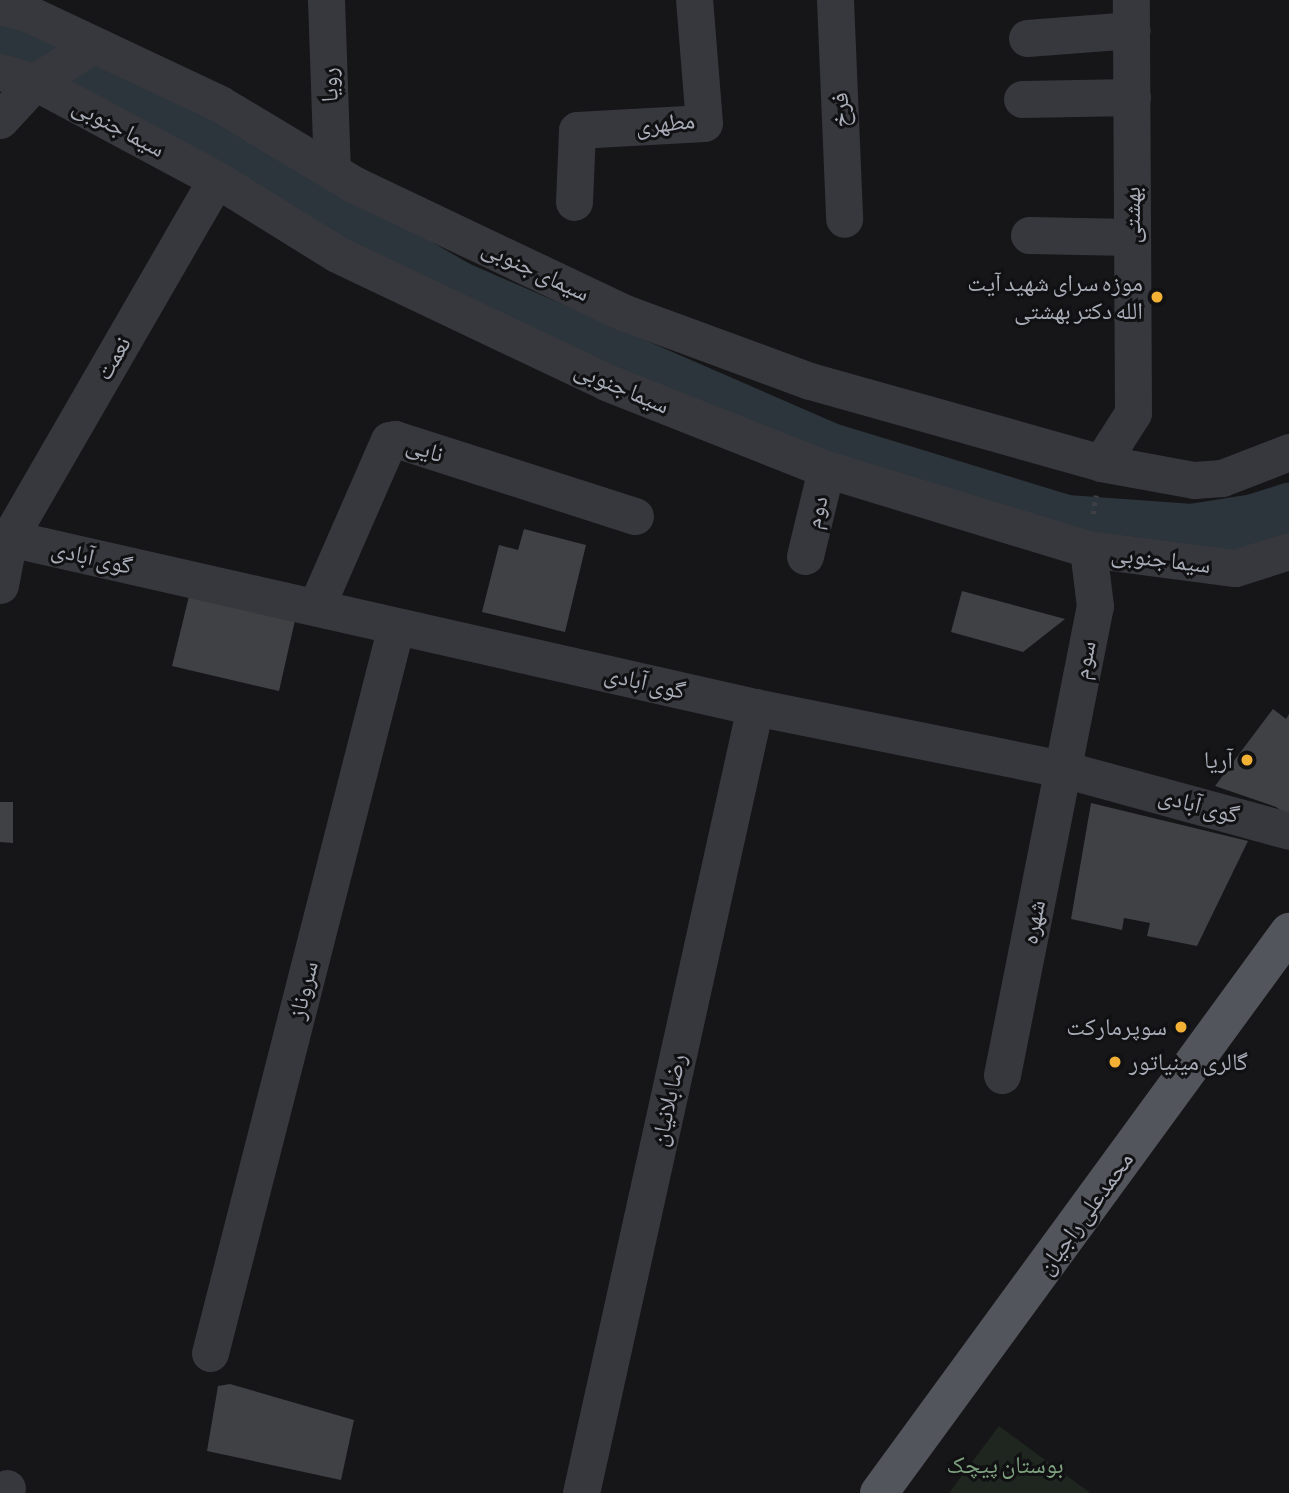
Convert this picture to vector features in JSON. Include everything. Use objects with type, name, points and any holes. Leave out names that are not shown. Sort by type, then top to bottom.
[{"type":"main road","name":"محمدعلی راجیان","points":[[879,1493],[1289,932]]},
{"type":"main road","name":"محمدعلی راجیان","points":[[905,1493],[1289,977]]},
{"type":"street","name":"رویا","points":[[326,0],[332,171]]},
{"type":"street","name":"مطهری","points":[[574,202],[578,130],[704,123],[694,0]]},
{"type":"street","name":"فرخ","points":[[835,0],[844,219]]},
{"type":"street","name":"سیمای جنوبی","points":[[0,6],[27,13],[220,104],[332,171],[625,313],[810,381],[1101,463]]},
{"type":"street","points":[[1027,38],[1131,15]]},
{"type":"street","name":"بهشتی","points":[[1101,463],[1133,413],[1131,15]]},
{"type":"street","points":[[0,120],[35,82],[93,45]]},
{"type":"street","name":"سیما جنوبی","points":[[0,72],[35,82],[216,179],[337,254],[569,365],[826,469],[1088,549],[1235,568],[1289,551]]},
{"type":"street","points":[[1022,99],[1132,97]]},
{"type":"street","name":"نعمت","points":[[0,585],[5,537],[216,179]]},
{"type":"street","points":[[1029,236],[1132,237]]},
{"type":"street","name":"نایی","points":[[316,607],[389,440],[395,439],[635,516]]},
{"type":"street","points":[[1101,463],[1206,481],[1289,452]]},
{"type":"street","name":"دوم","points":[[805,556],[826,469]]},
{"type":"street","name":"گوی آبادی","points":[[5,537],[754,707],[1063,769],[1289,831]]},
{"type":"street","name":"سوم","points":[[1063,769],[1095,606],[1088,549]]},
{"type":"street","name":"سروناز","points":[[210,1353],[396,626]]},
{"type":"street","name":"رضا بلانیان","points":[[581,1493],[754,707]]},
{"type":"street","name":"شهره","points":[[1002,1075],[1063,769]]},
{"type":"path","points":[[1088,549],[1101,463]]},
{"type":"green space","name":"بوستان پیچک","points":[[999,1426],[1089,1492],[1089,1493],[949,1493]]},
{"type":"building","points":[[524,529],[586,545],[565,632],[482,612],[499,545],[518,550]]},
{"type":"building","points":[[962,591],[1065,619],[1023,652],[951,632]]},
{"type":"building","points":[[190,592],[296,616],[279,691],[172,666]]},
{"type":"building","points":[[1273,709],[1286,719],[1289,714],[1289,816],[1276,807],[1215,786]]},
{"type":"building","points":[[0,802],[13,802],[13,843],[0,842]]},
{"type":"building","points":[[1091,803],[1248,841],[1197,946],[1147,936],[1150,923],[1124,918],[1122,930],[1071,919]]},
{"type":"building","points":[[230,1384],[354,1420],[341,1480],[207,1451],[218,1386]]},
{"type":"waterway","points":[[0,39],[45,51],[455,288],[827,450],[1066,523],[1192,532],[1255,522],[1289,511]]},
{"type":"place","name":"موزه سرای شهید آیت الله دکتر بهشتی","points":[[1157,297]]},
{"type":"place","name":"آریا","points":[[1247,760]]},
{"type":"place","name":"سوپرمارکت","points":[[1181,1027]]},
{"type":"place","name":"گالری مینیاتور","points":[[1115,1062]]}]
